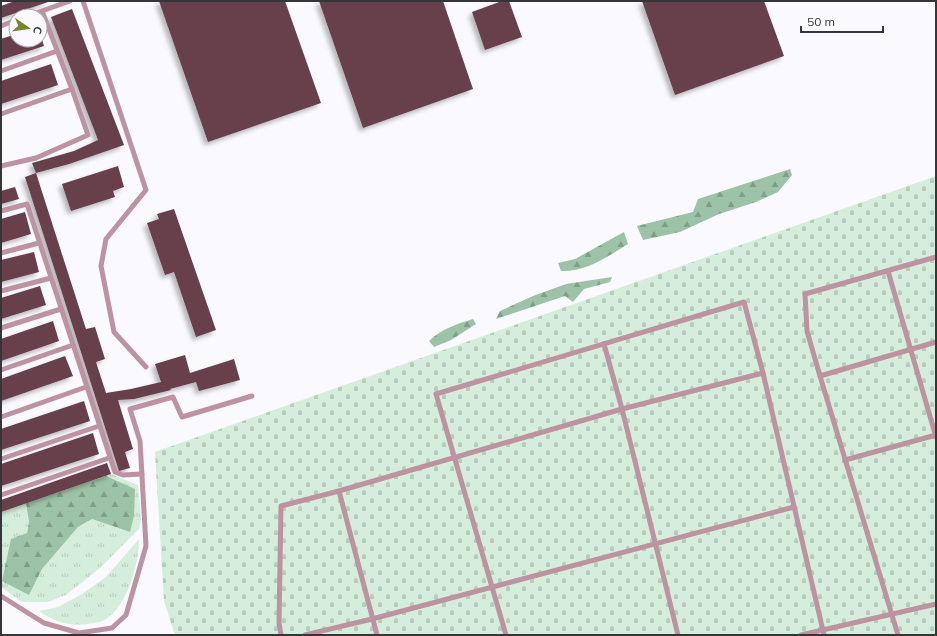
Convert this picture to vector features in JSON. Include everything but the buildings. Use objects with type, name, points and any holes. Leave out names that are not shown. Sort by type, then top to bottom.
[{"type":"lane","points":[[48,9],[70,1]]},
{"type":"lane","points":[[83,1],[146,190],[106,239],[101,266],[114,332],[146,367]]},
{"type":"lane","points":[[1,166],[36,158],[88,135],[48,27]]},
{"type":"lane","points":[[1,71],[57,52]]},
{"type":"lane","points":[[1,114],[72,89]]},
{"type":"lane","points":[[1,211],[27,204],[109,458],[115,472],[123,475],[142,474]]},
{"type":"lane","points":[[1,253],[40,243]]},
{"type":"lane","points":[[898,635],[820,376],[808,331],[805,294],[936,257]]},
{"type":"lane","points":[[845,460],[936,436],[888,271]]},
{"type":"lane","points":[[1,291],[51,278]]},
{"type":"lane","points":[[506,635],[436,394],[744,302],[763,373],[823,633]]},
{"type":"lane","points":[[1,328],[61,309]]},
{"type":"lane","points":[[820,376],[936,342]]},
{"type":"lane","points":[[604,344],[622,409],[678,635]]},
{"type":"lane","points":[[1,370],[73,345]]},
{"type":"lane","points":[[281,635],[279,623],[281,506],[339,491],[622,409],[763,373]]},
{"type":"lane","points":[[1,417],[86,387]]},
{"type":"lane","points":[[1,596],[44,623],[79,633],[112,628],[126,615],[146,546],[140,441],[130,409],[173,397],[182,417],[252,396]]},
{"type":"lane","points":[[1,460],[99,426]]},
{"type":"lane","points":[[1,495],[109,458]]},
{"type":"lane","points":[[339,491],[376,635]]},
{"type":"lane","points":[[305,635],[372,619],[794,507]]},
{"type":"lane","points":[[801,635],[823,633],[936,604]]},
{"type":"green space","points":[[790,169],[792,175],[778,192],[756,202],[719,214],[680,232],[643,240],[637,226],[693,212],[698,199]]},
{"type":"green space","points":[[936,176],[936,635],[175,635],[164,601],[155,452]]},
{"type":"green space","points":[[624,232],[628,244],[612,254],[596,263],[579,269],[561,271],[558,263],[575,259]]},
{"type":"green space","points":[[612,277],[610,282],[584,289],[573,302],[565,296],[496,319],[500,311],[533,296],[566,284]]},
{"type":"green space","points":[[473,319],[476,324],[451,340],[434,347],[429,341],[444,330]]},
{"type":"green space","points":[[111,474],[138,485],[141,520],[139,529],[100,568],[66,595],[48,602],[22,602],[1,587],[1,512],[26,503],[29,522],[27,533],[29,595],[42,569],[78,527],[92,519],[130,532],[106,476]]},
{"type":"green space","points":[[106,476],[135,489],[134,516],[130,532],[92,519],[78,527],[42,569],[29,595],[2,581],[11,539],[27,533],[29,522],[26,503]]},
{"type":"green space","points":[[139,539],[137,560],[131,583],[114,613],[106,619],[100,622],[88,624],[68,624],[57,621],[39,611],[58,607],[82,594],[106,577]]}]
